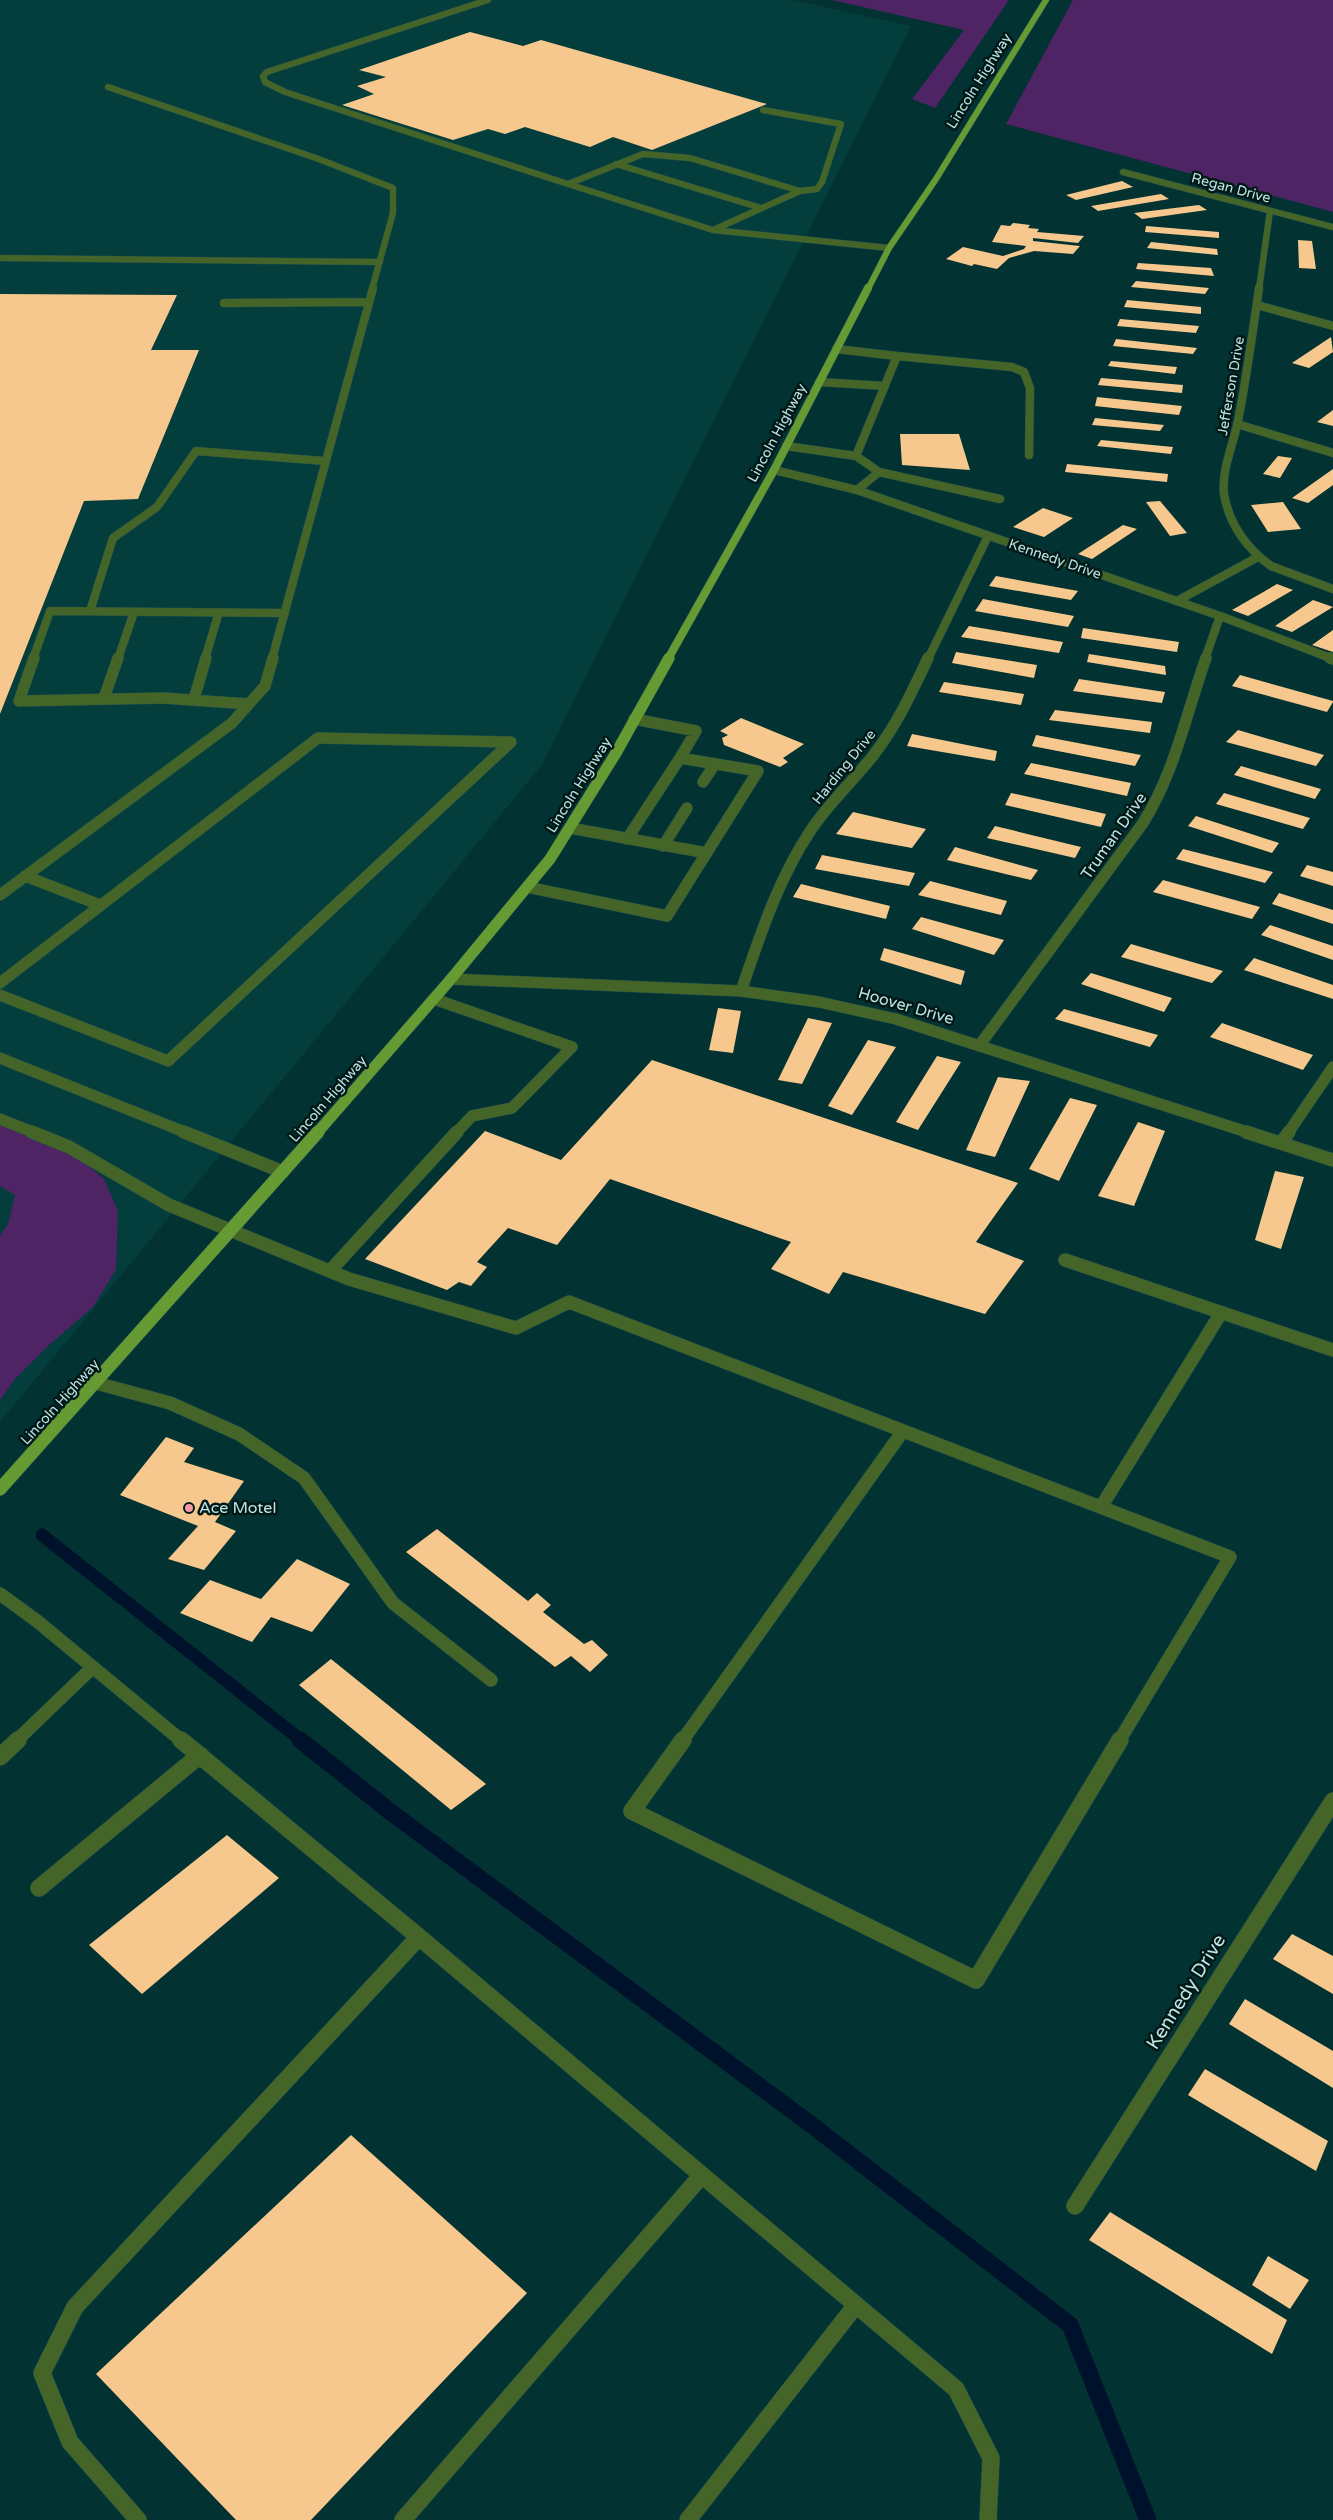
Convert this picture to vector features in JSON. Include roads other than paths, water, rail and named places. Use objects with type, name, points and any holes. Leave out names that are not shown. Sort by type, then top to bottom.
[{"type":"main road","name":"Lincoln Highway","points":[[0,1489],[232,1231],[434,999],[550,859],[634,720],[774,470],[889,248],[936,178],[1046,0]]},
{"type":"street","points":[[488,0],[267,72],[263,76],[265,82],[285,92],[713,230],[889,248]]},
{"type":"street","points":[[0,895],[232,723],[265,686],[393,213],[393,188],[316,158],[108,87]]},
{"type":"street","points":[[568,184],[643,154],[690,158],[800,190],[818,189],[841,124],[763,110]]},
{"type":"street","points":[[616,164],[761,208]]},
{"type":"street","name":"Regan Drive","points":[[1122,172],[1333,227]]},
{"type":"street","points":[[713,230],[800,190]]},
{"type":"street","name":"Jefferson Drive","points":[[1258,557],[1241,537],[1231,519],[1223,490],[1237,424],[1257,305],[1270,211]]},
{"type":"street","points":[[0,258],[380,262]]},
{"type":"street","points":[[224,303],[369,302]]},
{"type":"street","points":[[1257,305],[1333,326]]},
{"type":"street","points":[[836,349],[1012,367],[1024,372],[1030,388],[1029,455]]},
{"type":"street","points":[[856,456],[897,356]]},
{"type":"street","points":[[819,382],[885,386]]},
{"type":"street","points":[[1237,424],[1333,453]]},
{"type":"street","points":[[786,446],[856,456],[879,472],[1000,499]]},
{"type":"street","points":[[90,611],[113,538],[157,506],[196,451],[325,461]]},
{"type":"street","name":"Kennedy Drive","points":[[774,470],[857,490],[1220,616],[1333,659]]},
{"type":"street","points":[[857,490],[879,472]]},
{"type":"street","name":"Harding Drive","points":[[741,991],[767,918],[810,832],[836,796],[876,752],[899,718],[988,536]]},
{"type":"street","points":[[1176,601],[1258,557],[1271,566],[1333,589]]},
{"type":"street","points":[[248,704],[194,699],[104,698],[19,701],[50,611],[284,613]]},
{"type":"street","points":[[104,698],[134,612]]},
{"type":"street","points":[[194,699],[220,612]]},
{"type":"street","name":"Truman Drive","points":[[979,1046],[1143,823],[1160,796],[1185,728],[1191,701],[1220,616]]},
{"type":"street","points":[[627,839],[696,731],[634,720]]},
{"type":"street","points":[[0,983],[318,738],[511,742],[168,1061],[0,995]]},
{"type":"street","points":[[527,887],[667,916],[758,772],[680,758]]},
{"type":"street","points":[[703,782],[714,764]]},
{"type":"street","points":[[664,846],[687,808]]},
{"type":"street","points":[[570,828],[707,854]]},
{"type":"street","points":[[25,876],[100,905]]},
{"type":"street","name":"Hoover Drive","points":[[451,979],[741,991],[783,994],[833,1003],[896,1019],[1333,1160]]},
{"type":"street","points":[[330,1271],[472,1116],[512,1108],[572,1047],[434,999]]},
{"type":"street","points":[[0,1058],[283,1172]]},
{"type":"street","points":[[1281,1143],[1333,1068]]},
{"type":"street","points":[[0,1119],[69,1147],[169,1205],[349,1279],[516,1328],[569,1302],[1230,1557],[976,1980],[632,1811],[903,1431]]},
{"type":"street","points":[[1065,1260],[1333,1350]]},
{"type":"street","points":[[1101,1508],[1221,1313]]},
{"type":"street","points":[[96,1383],[170,1403],[239,1434],[304,1478],[393,1602],[491,1680]]},
{"type":"street","points":[[0,1594],[93,1667],[419,1937],[956,2389],[991,2458],[988,2520]]},
{"type":"street","points":[[0,1757],[93,1667]]},
{"type":"street","points":[[39,1888],[200,1755]]},
{"type":"street","name":"Kennedy Drive","points":[[1076,2206],[1333,1801]]},
{"type":"street","points":[[138,2520],[70,2442],[42,2373],[76,2307],[419,1937]]},
{"type":"street","points":[[403,2520],[702,2176]]},
{"type":"street","points":[[688,2520],[856,2305]]},
{"type":"waterway","points":[[42,1535],[302,1741]]},
{"type":"waterway","points":[[300,1740],[392,1813],[813,2126],[1070,2325],[1148,2520]]},
{"type":"place","name":"Ace Motel","points":[[189,1508]]}]
